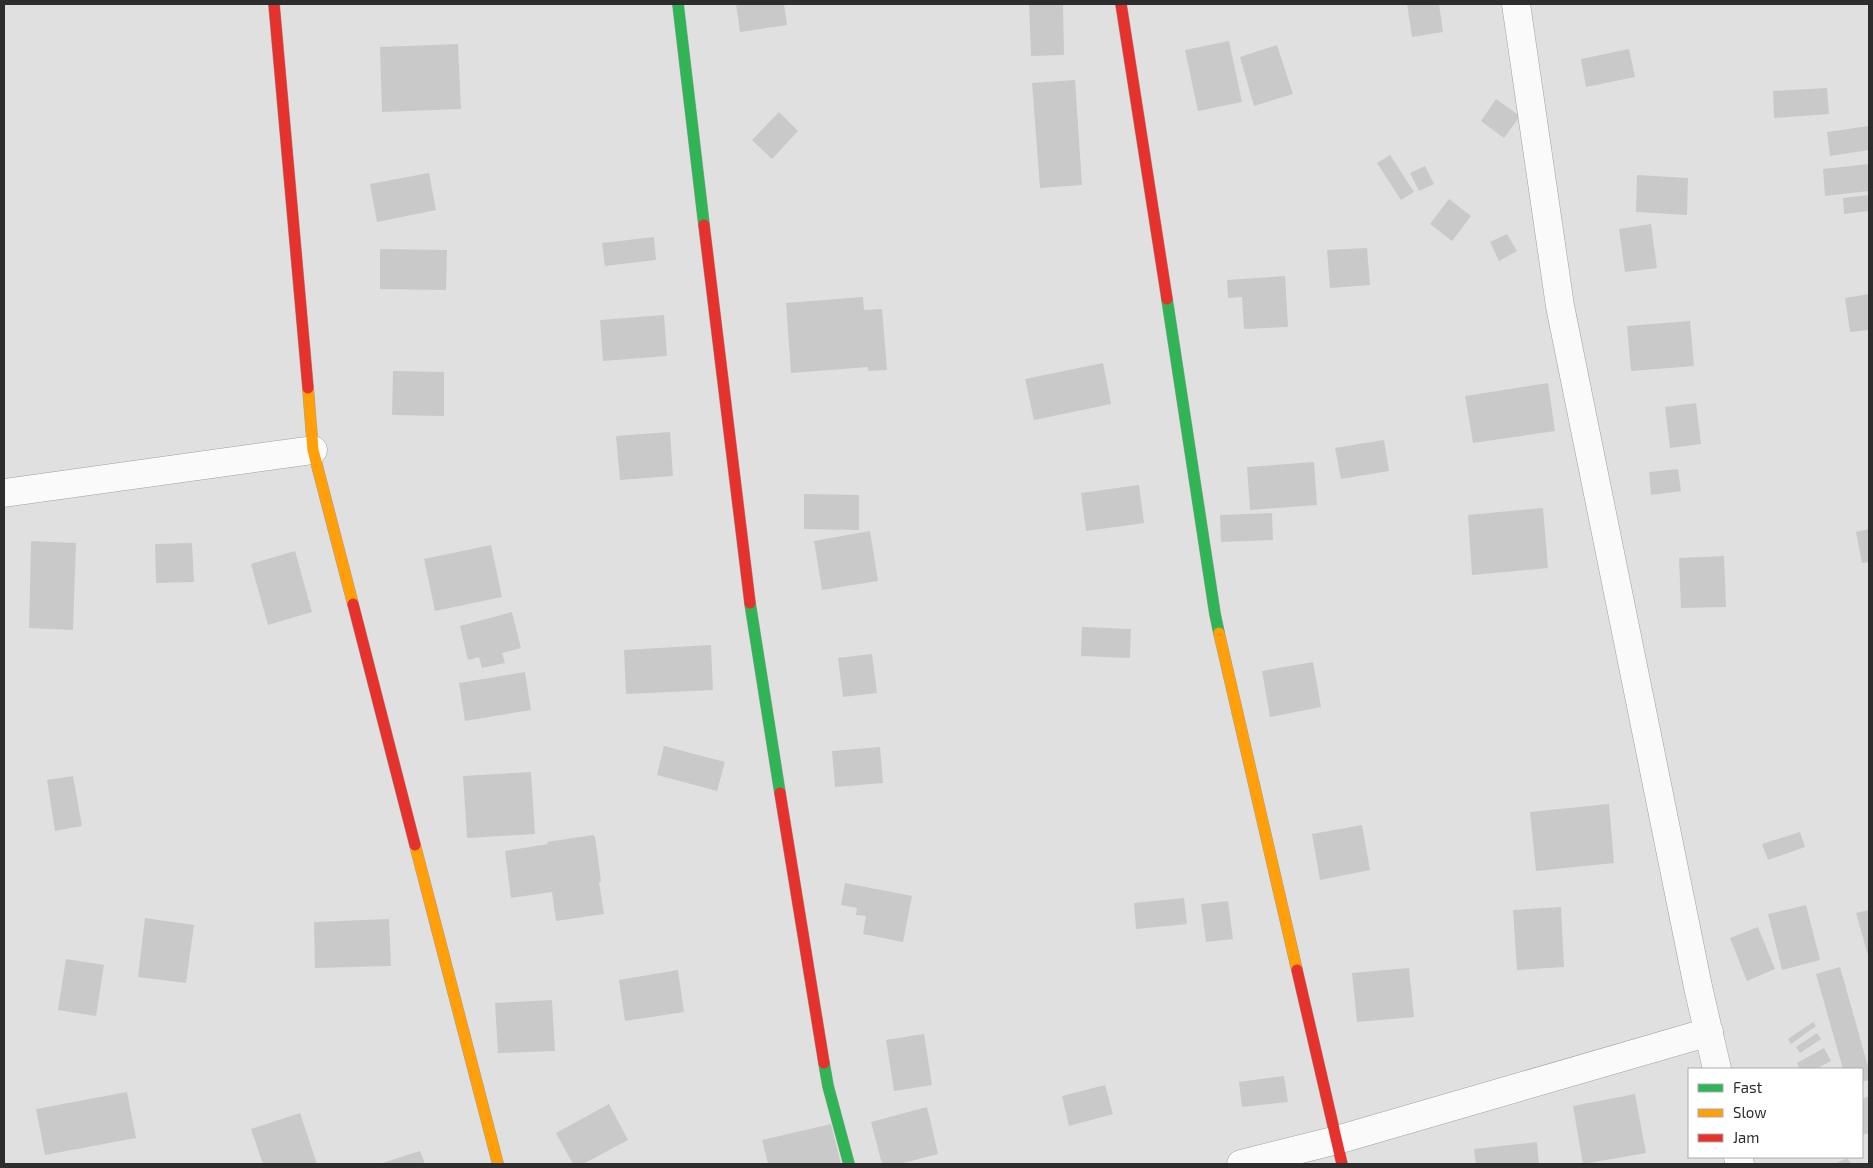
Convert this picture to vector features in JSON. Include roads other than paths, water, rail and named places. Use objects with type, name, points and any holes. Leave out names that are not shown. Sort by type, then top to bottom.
[{"type":"street","points":[[274,4],[313,450],[498,1164]]},
{"type":"street","points":[[678,4],[754,638],[828,1086],[850,1164]]},
{"type":"street","points":[[1121,4],[1215,614],[1339,1152]]},
{"type":"street","points":[[1516,4],[1560,306],[1696,977],[1717,1068]]},
{"type":"street","points":[[4,494],[313,450]]},
{"type":"street","points":[[1241,1164],[1339,1152],[1709,1032]]}]
